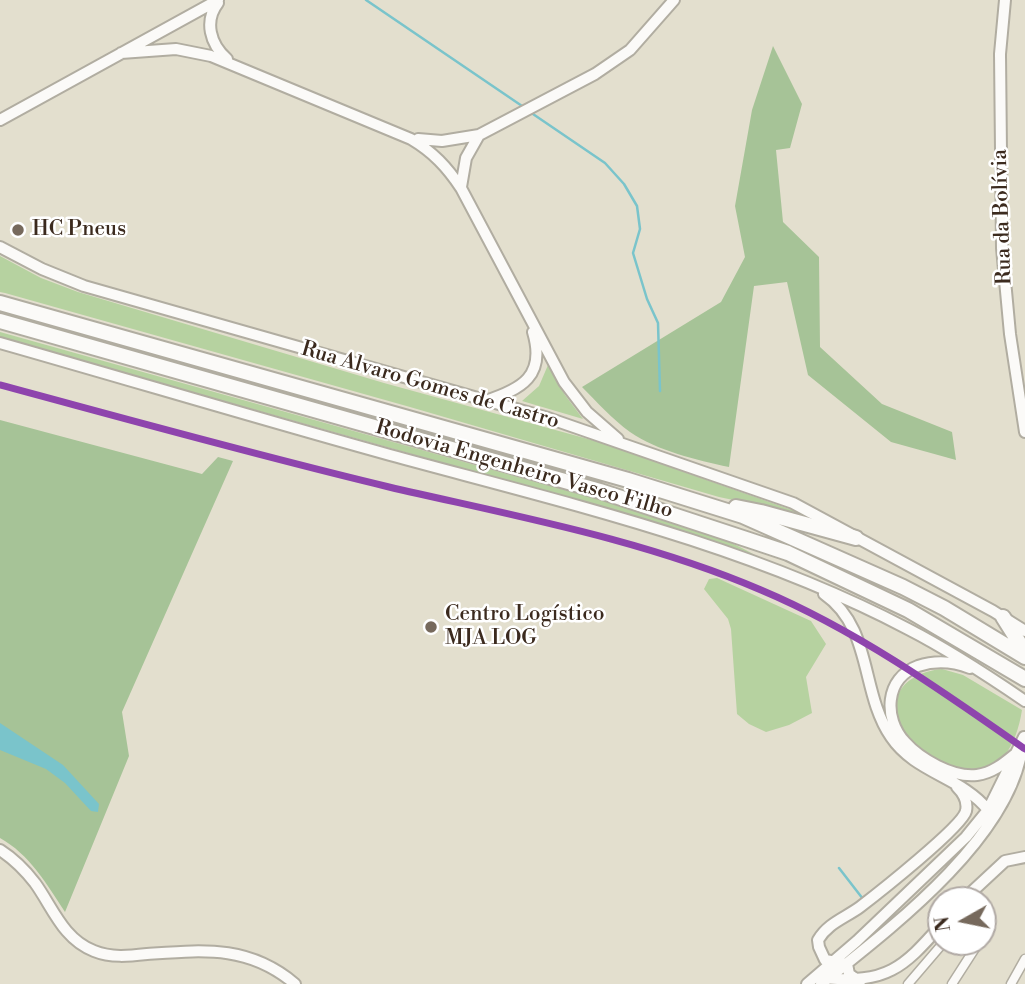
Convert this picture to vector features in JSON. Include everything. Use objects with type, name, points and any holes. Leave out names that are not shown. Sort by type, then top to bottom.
[{"type":"highway","name":"Rodovia Engenheiro Vasco Filho","points":[[4,304],[686,497],[743,516],[864,567],[944,608],[1025,655]]},
{"type":"highway","name":"Rodovia Engenheiro Vasco Filho","points":[[0,321],[600,491],[737,535],[788,553],[900,606],[937,625],[1025,679]]},
{"type":"highway","points":[[686,497],[761,512],[856,538]]},
{"type":"highway","points":[[1003,617],[1025,655]]},
{"type":"main road","points":[[0,120],[220,0]]},
{"type":"main road","points":[[220,0],[211,13],[210,31],[216,48],[229,61]]},
{"type":"main road","points":[[411,139],[442,141],[479,135],[595,74],[630,50],[674,0]]},
{"type":"main road","name":"Rua da Bolívia","points":[[1005,0],[1000,29],[1002,248],[1010,334],[1025,431]]},
{"type":"main road","points":[[121,53],[176,49],[229,61],[411,139],[440,160],[461,188],[576,400],[622,443]]},
{"type":"main road","points":[[461,188],[466,158],[479,135]]},
{"type":"main road","name":"Rua Alvaro Gomes de Castro","points":[[0,247],[41,269],[85,286],[548,418],[622,443],[793,503],[856,538]]},
{"type":"main road","points":[[485,401],[521,387],[532,374],[537,350],[527,313]]},
{"type":"main road","points":[[0,343],[597,511],[725,550],[838,595],[907,628],[963,659],[1025,701]]},
{"type":"main road","points":[[856,538],[1025,631]]},
{"type":"main road","points":[[790,576],[826,595],[848,618],[866,662],[882,723],[892,739],[917,763],[977,796],[988,810]]},
{"type":"main road","points":[[986,675],[941,661],[920,665],[901,675],[895,682],[890,706],[895,729],[913,750],[944,768],[962,774],[976,775],[998,768],[1017,753]]},
{"type":"main road","points":[[817,981],[830,962],[857,941],[966,837],[999,799],[1025,736]]},
{"type":"main road","points":[[817,981],[847,964],[914,907],[974,845],[1020,763],[1025,736]]},
{"type":"main road","points":[[976,775],[991,785],[999,799]]},
{"type":"main road","points":[[847,964],[825,960],[818,940],[825,929],[858,909],[904,873],[964,816],[964,794],[952,783]]},
{"type":"main road","points":[[0,850],[28,874],[68,933],[92,950],[123,956],[201,950],[240,954],[271,966],[295,984]]},
{"type":"main road","points":[[978,886],[1005,861],[1025,857]]},
{"type":"main road","points":[[817,981],[860,982],[886,979],[905,966],[927,941]]},
{"type":"main road","points":[[847,964],[849,974],[860,982]]},
{"type":"street","points":[[908,984],[932,956]]},
{"type":"street","points":[[951,984],[970,956]]},
{"type":"street","points":[[1011,984],[1025,959]]},
{"type":"green space","points":[[773,46],[802,104],[790,148],[776,150],[783,222],[819,257],[820,347],[882,404],[952,432],[956,460],[891,442],[808,375],[787,282],[754,286],[729,467],[678,454],[641,439],[617,422],[582,387],[721,302],[745,257],[735,206],[752,110]]},
{"type":"green space","points":[[0,256],[41,278],[78,292],[384,383],[599,442],[809,516],[719,497],[0,292]]},
{"type":"green space","points":[[0,332],[611,503],[705,532],[758,557],[610,510],[0,338]]},
{"type":"green space","points":[[548,365],[583,419],[522,401],[539,386]]},
{"type":"green space","points":[[0,420],[202,474],[218,457],[233,461],[122,712],[129,756],[65,912],[29,861],[0,838]]},
{"type":"green space","points":[[717,578],[811,621],[826,644],[806,677],[812,713],[789,725],[766,732],[749,724],[737,714],[731,629],[728,619],[704,589],[709,579]]},
{"type":"green space","points":[[942,669],[963,675],[1022,710],[1012,743],[1005,755],[995,764],[970,771],[955,767],[923,751],[904,732],[896,708],[897,697],[902,688],[918,675]]},
{"type":"water","points":[[0,723],[63,765],[99,804],[98,812],[91,811],[65,783],[46,769],[0,750]]},
{"type":"waterway","points":[[366,0],[525,108]]},
{"type":"waterway","points":[[530,112],[605,163],[624,184],[637,206],[640,229],[633,253],[647,299],[658,323],[660,391]]},
{"type":"waterway","points":[[839,868],[863,899]]},
{"type":"transit line","points":[[0,385],[340,475],[577,530],[716,572],[831,623],[930,683],[1025,749]]},
{"type":"place","name":"HC Pneus","points":[[18,230]]},
{"type":"place","name":"Centro Logístico MJA LOG","points":[[431,627]]}]
